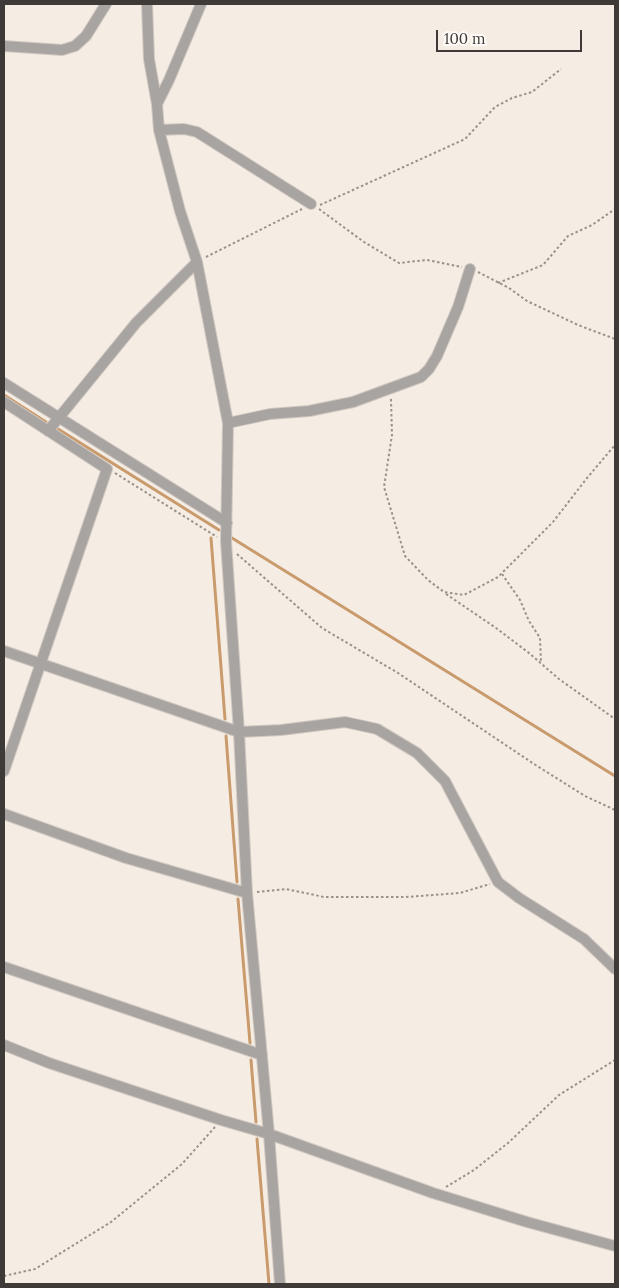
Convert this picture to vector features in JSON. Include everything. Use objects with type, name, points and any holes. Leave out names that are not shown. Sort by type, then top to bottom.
[{"type":"street","points":[[4,46],[62,50],[75,46],[86,36],[106,4]]},
{"type":"street","points":[[147,4],[149,59],[157,104],[159,130],[180,211],[197,262],[228,423],[226,542],[239,732],[247,893],[269,1134],[280,1284]]},
{"type":"street","points":[[157,104],[201,4]]},
{"type":"street","points":[[159,130],[184,129],[197,132],[314,206]]},
{"type":"street","points":[[48,431],[136,323],[197,262]]},
{"type":"street","points":[[228,423],[270,414],[324,408],[353,402],[420,376],[429,369],[458,307],[470,269]]},
{"type":"street","points":[[4,383],[227,522]]},
{"type":"street","points":[[4,402],[107,469],[4,771]]},
{"type":"street","points":[[4,651],[239,732],[281,730],[345,722],[377,729],[417,752],[445,781],[498,882],[519,898],[584,939],[615,970]]},
{"type":"street","points":[[4,814],[126,858],[247,893]]},
{"type":"street","points":[[4,967],[262,1055]]},
{"type":"street","points":[[4,1045],[49,1063],[269,1134],[433,1193],[527,1222],[615,1246]]},
{"type":"path","points":[[197,262],[314,206],[465,139],[495,107],[512,98],[532,92],[561,69]]},
{"type":"path","points":[[498,283],[543,265],[568,236],[592,225],[615,210]]},
{"type":"path","points":[[390,389],[392,435],[384,487],[405,556],[428,580],[502,633],[541,663],[558,679],[615,719]]},
{"type":"path","points":[[444,592],[464,595],[502,574],[553,522],[615,445]]},
{"type":"path","points":[[107,469],[214,535]]},
{"type":"path","points":[[226,542],[242,559],[322,628],[398,673],[576,791],[615,810]]},
{"type":"path","points":[[502,574],[520,600],[529,621],[540,638],[541,663]]},
{"type":"path","points":[[247,893],[286,889],[324,897],[406,897],[460,893],[498,882]]},
{"type":"path","points":[[433,1193],[474,1170],[508,1143],[559,1095],[615,1060]]},
{"type":"path","points":[[4,1276],[35,1269],[111,1222],[182,1164],[221,1120]]},
{"type":"waterway","points":[[4,395],[46,422]]},
{"type":"waterway","points":[[58,429],[219,530]]},
{"type":"waterway","points":[[211,538],[225,719]]},
{"type":"waterway","points":[[232,538],[615,776]]},
{"type":"waterway","points":[[226,736],[237,882]]},
{"type":"waterway","points":[[238,899],[250,1043]]},
{"type":"waterway","points":[[251,1060],[256,1122]]},
{"type":"waterway","points":[[257,1139],[269,1284]]}]
